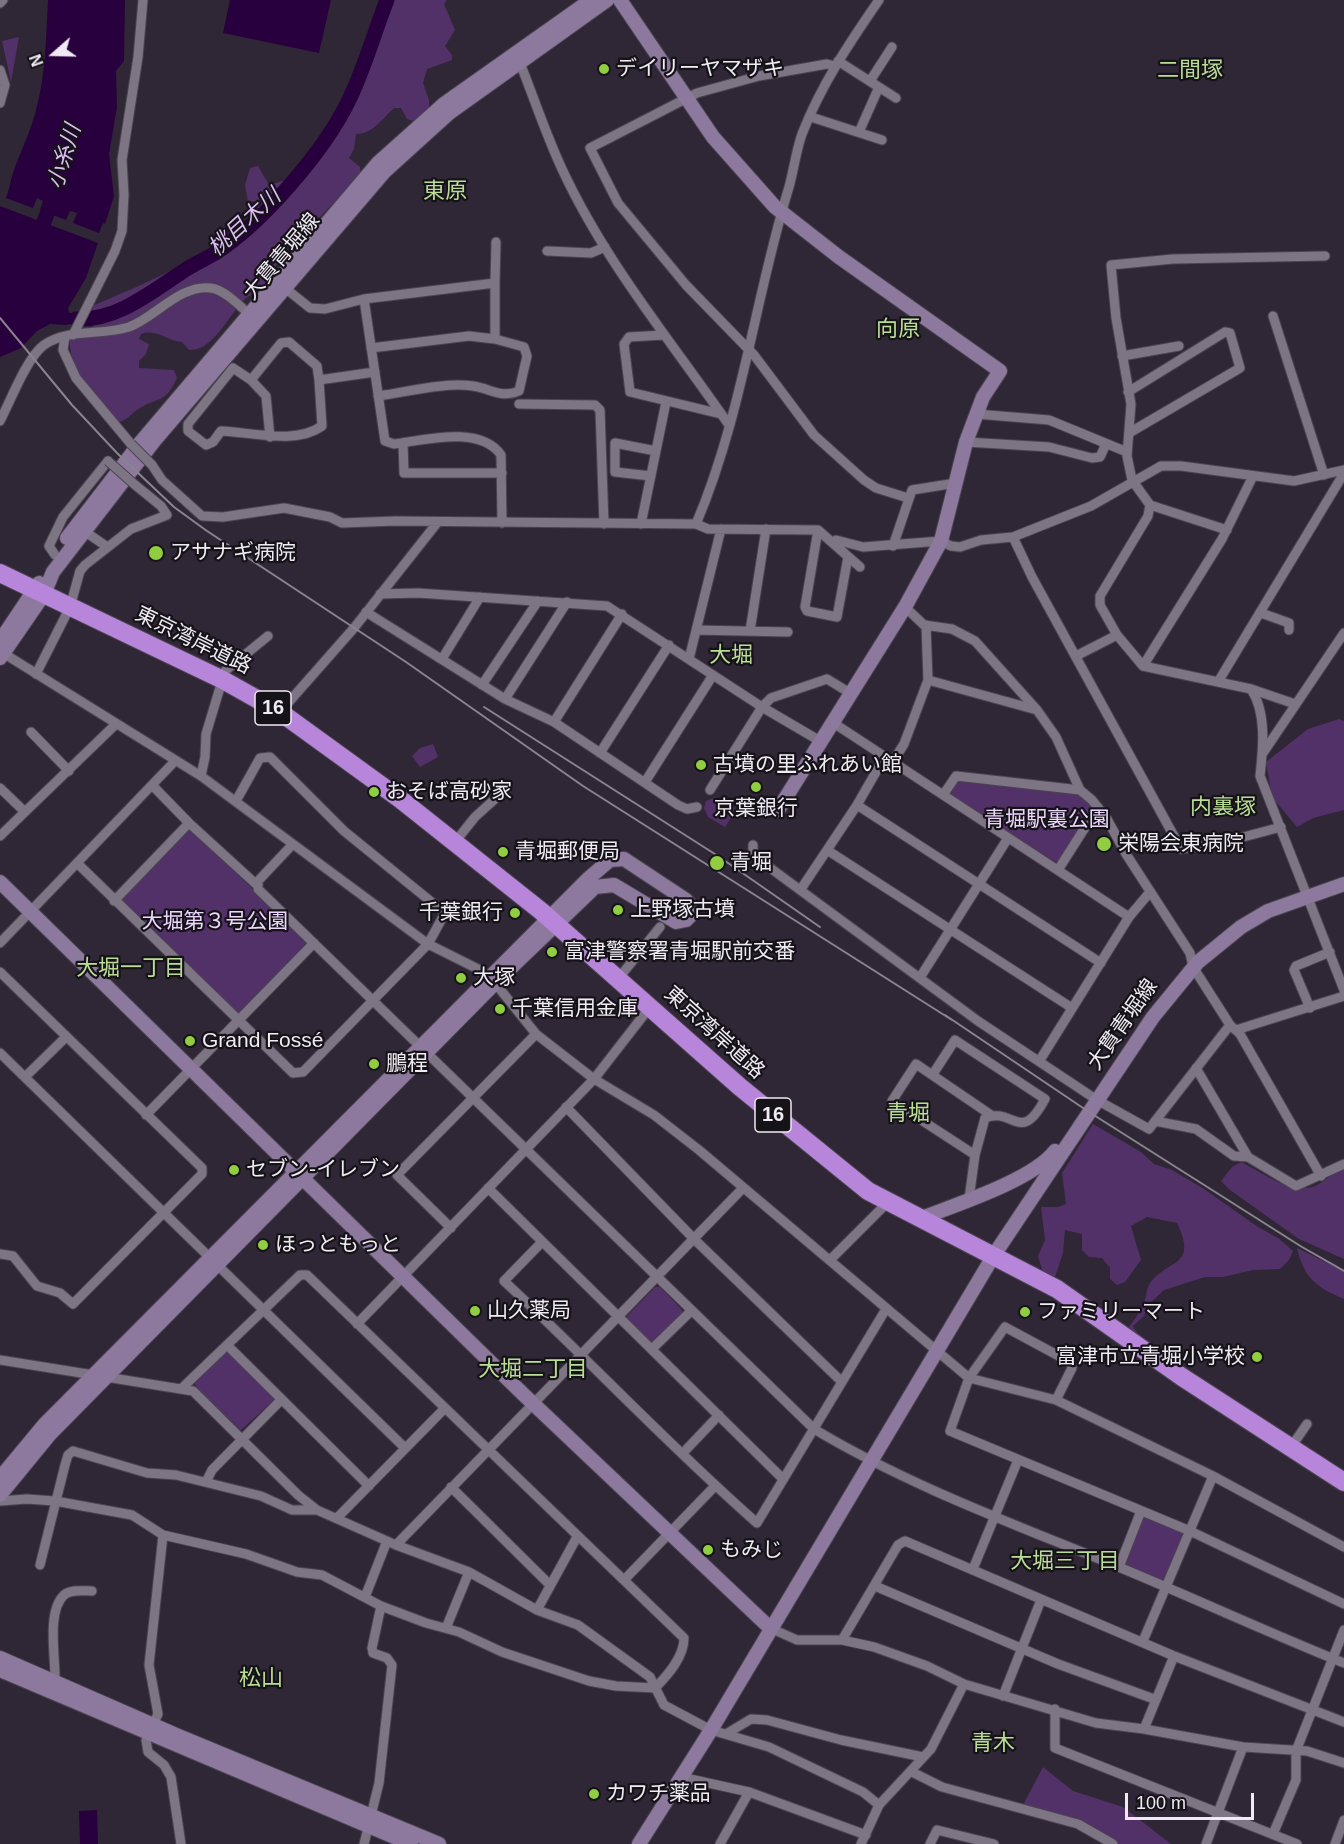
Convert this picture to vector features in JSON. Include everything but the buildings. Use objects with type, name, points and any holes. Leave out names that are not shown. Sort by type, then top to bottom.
[{"type":"highway","name":"東京湾岸道路","points":[[0,573],[223,680],[280,712],[455,842],[553,921],[740,1088],[842,1172],[887,1203],[994,1255],[1057,1289],[1182,1377],[1344,1482]]},
{"type":"street","points":[[143,0],[138,57],[122,160],[124,195],[122,231],[115,251],[63,350],[76,378],[131,444],[152,465],[162,480],[202,516],[223,517],[284,508],[330,517],[342,523],[395,521],[696,524],[708,529],[818,530],[831,538],[863,547],[941,541],[960,547],[981,540],[1013,537],[1091,506],[1132,480],[1161,466],[1181,466],[1294,481],[1344,472]]},
{"type":"street","name":"大貫青堀線","points":[[39,592],[154,441],[378,163],[412,130],[444,104],[591,0]]},
{"type":"street","name":"大貫青堀線","points":[[39,592],[55,555],[98,495],[252,317],[285,288],[385,171],[418,138],[449,112],[607,0]]},
{"type":"street","points":[[620,0],[686,98],[745,176],[780,211],[839,257],[1000,371],[983,397],[966,442],[941,541],[905,607],[778,810]]},
{"type":"street","points":[[696,524],[716,478],[780,211],[802,134],[836,64],[879,0]]},
{"type":"street","points":[[859,132],[875,84],[892,46]]},
{"type":"street","points":[[520,63],[562,169],[605,247],[664,335],[729,425]]},
{"type":"street","points":[[896,98],[875,84],[836,64],[827,64],[759,76],[686,98],[659,115],[590,148],[618,203],[686,285],[747,351],[754,355],[814,435],[876,488],[908,498]]},
{"type":"street","points":[[0,70],[5,85],[0,103]]},
{"type":"street","points":[[811,117],[882,140]]},
{"type":"street","points":[[495,339],[496,242]]},
{"type":"street","points":[[547,251],[591,254],[605,247]]},
{"type":"street","points":[[1227,530],[1150,505],[1132,480],[1127,453],[1131,404],[1122,356],[1111,265],[1173,259],[1324,255]]},
{"type":"street","points":[[285,288],[310,308],[325,309],[364,299],[495,283]]},
{"type":"street","points":[[0,421],[33,359],[43,346],[69,335],[128,327],[188,290],[211,288],[232,299],[252,317]]},
{"type":"street","points":[[364,299],[385,441],[403,443],[454,437],[478,439],[496,447],[501,455],[502,523]]},
{"type":"street","points":[[1273,316],[1324,475]]},
{"type":"street","points":[[1128,392],[1225,332],[1230,333],[1239,369],[1128,433]]},
{"type":"street","points":[[664,335],[629,337],[624,344],[630,392],[721,414]]},
{"type":"street","points":[[371,348],[469,336],[495,339],[524,347],[528,356],[519,391],[512,395],[475,386],[460,385],[378,396]]},
{"type":"street","points":[[251,380],[281,343],[289,342],[316,366],[322,426],[315,432],[270,437],[221,431],[213,442],[206,445],[188,430],[188,424],[232,368],[251,380],[266,396],[270,437]]},
{"type":"street","points":[[1122,356],[1179,346]]},
{"type":"street","points":[[319,380],[375,372]]},
{"type":"street","points":[[641,524],[666,402]]},
{"type":"street","points":[[519,404],[595,405],[600,410],[604,524]]},
{"type":"street","points":[[976,414],[1049,420],[1127,453]]},
{"type":"street","points":[[966,442],[1049,447],[1092,458],[1100,457],[1106,444]]},
{"type":"street","points":[[403,443],[404,472],[502,473]]},
{"type":"street","points":[[651,476],[615,472],[615,443],[656,451]]},
{"type":"street","points":[[36,674],[70,607],[80,571],[106,546],[131,529],[167,515],[161,506],[108,461],[63,517],[49,546],[55,555]]},
{"type":"street","points":[[1218,682],[1344,472]]},
{"type":"street","points":[[1143,666],[1227,530],[1253,476]]},
{"type":"street","points":[[894,546],[912,489],[956,483]]},
{"type":"street","points":[[1150,505],[1148,516],[1100,596],[1100,605],[1117,635],[1143,666],[1251,689],[1295,704]]},
{"type":"street","points":[[280,712],[366,612],[436,523]]},
{"type":"street","points":[[689,659],[721,529]]},
{"type":"street","points":[[750,631],[766,529]]},
{"type":"street","points":[[818,530],[805,607],[807,611],[837,617],[848,557]]},
{"type":"street","points":[[84,531],[106,546]]},
{"type":"street","points":[[1013,537],[1180,849],[1217,844],[1281,827]]},
{"type":"street","points":[[831,538],[860,567]]},
{"type":"street","points":[[39,592],[1,651],[201,776],[428,944],[478,969],[536,1034],[594,1079],[654,1115],[969,1378],[1056,1400],[1213,1476],[1344,1547]]},
{"type":"street","points":[[380,594],[418,593],[607,606],[762,707],[820,741]]},
{"type":"street","points":[[442,659],[480,597]]},
{"type":"street","points":[[482,685],[538,601]]},
{"type":"street","points":[[505,699],[567,602]]},
{"type":"street","points":[[905,607],[926,625],[952,629],[975,640],[1037,710],[1056,736],[1080,790],[1098,807],[1190,953],[1193,967],[1233,1027],[1321,1176]]},
{"type":"street","points":[[366,612],[505,699],[554,722],[687,809],[697,807]]},
{"type":"street","points":[[1261,613],[1289,623],[1288,630]]},
{"type":"street","points":[[554,722],[622,614]]},
{"type":"street","points":[[801,889],[888,760],[904,744],[928,680],[926,625]]},
{"type":"street","points":[[696,630],[788,632]]},
{"type":"street","points":[[1263,753],[1344,633]]},
{"type":"street","points":[[1076,656],[1117,635]]},
{"type":"street","points":[[201,776],[206,734],[230,665],[268,636]]},
{"type":"street","points":[[600,753],[669,645]]},
{"type":"street","points":[[645,782],[713,675]]},
{"type":"street","points":[[710,790],[762,707],[771,698],[827,679],[850,693]]},
{"type":"street","points":[[928,680],[1037,710]]},
{"type":"street","points":[[1251,689],[1256,696],[1261,719],[1263,753],[1260,776],[1305,896],[1344,990]]},
{"type":"street","points":[[832,722],[1129,917]]},
{"type":"street","points":[[0,836],[116,724]]},
{"type":"street","points":[[31,732],[69,771]]},
{"type":"street","points":[[77,863],[293,1073],[303,1072],[428,944],[445,913],[344,831],[270,757],[260,758],[236,801]]},
{"type":"street","points":[[0,943],[175,761]]},
{"type":"street","points":[[943,795],[956,776],[1080,790]]},
{"type":"street","points":[[152,785],[374,999],[690,1312],[814,1429],[870,1463],[994,1518],[1166,1586],[1344,1663]]},
{"type":"street","points":[[0,788],[25,812]]},
{"type":"street","points":[[455,842],[475,817],[506,789]]},
{"type":"street","points":[[857,805],[1101,963]]},
{"type":"street","points":[[1058,870],[1098,807]]},
{"type":"street","points":[[114,900],[189,823]]},
{"type":"street","points":[[921,976],[1008,838]]},
{"type":"street","points":[[257,885],[292,845]]},
{"type":"street","points":[[753,845],[753,852],[758,859],[801,889],[847,927],[921,976],[978,1021],[1097,1100],[1149,1129],[1196,1068],[1233,1027],[1310,1008],[1344,996]]},
{"type":"street","points":[[827,850],[1072,1008]]},
{"type":"street","points":[[0,1478],[44,1425],[101,1374],[553,921],[595,887],[609,884],[676,922],[686,920],[691,912],[686,900],[624,859],[617,858],[589,878],[553,921]]},
{"type":"street","points":[[0,882],[191,1071],[301,1174],[534,1405],[770,1629],[797,1640],[842,1640],[898,1654],[964,1684],[1055,1709],[1096,1723],[1144,1729],[1243,1747],[1307,1751],[1344,1763]]},
{"type":"street","name":"大貫青堀線","points":[[639,1844],[711,1730],[994,1255],[1153,1017],[1193,967],[1214,946],[1241,927],[1268,911],[1344,884]]},
{"type":"street","points":[[1040,1060],[1129,917],[1150,892]]},
{"type":"street","points":[[618,979],[660,927]]},
{"type":"street","points":[[146,1115],[314,943]]},
{"type":"street","points":[[1310,1008],[1294,970],[1296,966],[1330,952]]},
{"type":"street","points":[[0,972],[202,1168],[202,1174],[72,1304],[60,1293],[37,1286],[13,1256],[0,1254]]},
{"type":"street","points":[[357,1324],[594,1079],[650,1007]]},
{"type":"street","points":[[451,1228],[397,1175],[536,1034]]},
{"type":"street","points":[[25,1077],[66,1037]]},
{"type":"street","points":[[933,1074],[955,1040],[1045,1099],[1036,1116],[1029,1122],[1020,1123],[991,1115],[916,1064],[892,1101],[975,1155]]},
{"type":"street","points":[[1,1057],[25,1077],[405,1448]]},
{"type":"street","points":[[1196,1068],[1248,1157]]},
{"type":"street","points":[[566,1107],[695,1240],[842,1382]]},
{"type":"street","points":[[919,1219],[969,1199],[1047,1161],[1083,1114],[1089,1112]]},
{"type":"street","points":[[969,1199],[981,1123],[991,1115]]},
{"type":"street","points":[[1155,1121],[1196,1129],[1234,1156],[1248,1157],[1296,1186],[1344,1164]]},
{"type":"street","points":[[488,1188],[653,1348],[783,1479]]},
{"type":"street","points":[[365,1597],[392,1543],[534,1405],[743,1188]]},
{"type":"street","points":[[830,1260],[887,1203]]},
{"type":"street","points":[[542,1242],[504,1281],[582,1353],[715,1486],[757,1523],[886,1309]]},
{"type":"street","points":[[181,1389],[303,1274],[307,1275],[684,1638],[684,1647],[668,1675],[655,1688]]},
{"type":"street","points":[[653,1348],[690,1312]]},
{"type":"street","points":[[1056,1400],[1072,1368],[1070,1362],[1005,1327],[969,1378],[950,1431],[1190,1531],[1344,1604]]},
{"type":"street","points":[[227,1345],[369,1486]]},
{"type":"street","points":[[0,1360],[101,1374],[193,1391],[298,1495],[317,1510]]},
{"type":"street","points":[[0,1495],[101,1374]]},
{"type":"street","points":[[206,1482],[212,1470],[281,1400]]},
{"type":"street","points":[[338,1517],[445,1408]]},
{"type":"street","points":[[682,1454],[719,1415]]},
{"type":"street","points":[[1291,1447],[1307,1424]]},
{"type":"street","points":[[40,1565],[68,1455],[74,1451],[147,1473],[176,1474],[261,1496],[292,1510],[317,1510],[338,1517],[392,1543],[469,1572],[537,1610],[578,1625],[650,1677],[664,1705],[711,1730],[769,1747],[863,1792],[879,1805]]},
{"type":"street","points":[[973,1569],[1018,1460]]},
{"type":"street","points":[[1143,1641],[1213,1476]]},
{"type":"street","points":[[625,1579],[715,1486]]},
{"type":"street","points":[[451,1487],[549,1584]]},
{"type":"street","points":[[0,1501],[27,1499],[132,1515],[163,1535],[246,1554],[297,1572],[322,1575],[381,1606],[446,1628],[502,1652],[589,1681],[655,1688]]},
{"type":"street","points":[[1119,1567],[1141,1511]]},
{"type":"street","points":[[163,1535],[149,1665],[158,1714],[151,1728],[148,1752],[164,1765],[171,1777],[181,1844]]},
{"type":"street","points":[[537,1610],[549,1584],[577,1537]]},
{"type":"street","points":[[842,1640],[898,1545],[905,1541],[1174,1656],[1344,1722]]},
{"type":"street","points":[[446,1628],[469,1572]]},
{"type":"street","points":[[875,1586],[1021,1649],[1154,1699]]},
{"type":"street","points":[[55,1682],[53,1624],[58,1608],[63,1596],[71,1592],[92,1591]]},
{"type":"street","points":[[1003,1696],[1041,1600]]},
{"type":"street","points":[[364,1844],[385,1744],[392,1665],[387,1658],[373,1653],[381,1606]]},
{"type":"street","points":[[1273,1834],[1296,1780],[1296,1751],[1344,1630]]},
{"type":"street","points":[[1144,1729],[1154,1699],[1174,1656]]},
{"type":"street","points":[[0,1658],[151,1728]]},
{"type":"street","points":[[0,1670],[151,1728],[370,1820],[439,1844]]},
{"type":"street","points":[[681,1778],[749,1792],[864,1839],[879,1805],[912,1772],[944,1728],[964,1684]]},
{"type":"street","points":[[1055,1709],[1055,1748],[1297,1844]]},
{"type":"street","points":[[726,1734],[751,1719],[767,1720],[841,1740],[923,1756]]},
{"type":"street","points":[[1206,1844],[1243,1747]]},
{"type":"street","points":[[912,1772],[942,1787],[1078,1824],[1113,1844]]},
{"type":"street","points":[[734,1844],[721,1843],[749,1792]]},
{"type":"street","points":[[370,1820],[411,1844]]},
{"type":"street","points":[[1335,1844],[1344,1820]]},
{"type":"street","points":[[930,1844],[937,1830],[994,1844]]},
{"type":"green space","points":[[385,0],[447,0],[444,4],[455,30],[445,46],[452,55],[452,60],[427,69],[423,83],[429,100],[429,110],[413,121],[407,119],[401,108],[394,108],[373,128],[356,134],[354,149],[349,158],[360,167],[361,174],[320,217],[312,218],[304,226],[264,285],[245,299],[206,345],[189,350],[182,342],[152,333],[141,334],[139,339],[149,344],[146,354],[139,361],[139,368],[174,370],[177,378],[165,396],[147,404],[119,422],[86,385],[74,363],[71,352],[70,340],[96,328],[88,324],[90,307],[183,265],[229,236],[246,221],[258,205],[253,201],[248,202],[245,185],[250,168],[258,166],[269,185],[286,180],[302,164],[312,161],[321,152],[333,129],[333,118],[366,58]]},
{"type":"green space","points":[[19,37],[11,82],[2,41]]},
{"type":"green space","points":[[1339,719],[1344,721],[1344,810],[1313,818],[1297,827],[1272,797],[1266,762],[1308,729]]},
{"type":"green space","points":[[433,744],[438,757],[420,767],[412,756],[420,748]]},
{"type":"green space","name":"青堀駅裏公園","points":[[958,778],[1080,793],[1093,807],[1059,864],[946,795]]},
{"type":"green space","points":[[716,797],[737,809],[725,827],[708,817],[704,808],[706,801]]},
{"type":"green space","name":"大堀第３号公園","points":[[190,829],[308,942],[308,945],[241,1013],[237,1013],[123,902],[123,898]]},
{"type":"green space","points":[[1093,1124],[1141,1152],[1154,1164],[1172,1170],[1204,1189],[1258,1227],[1278,1238],[1293,1251],[1289,1260],[1280,1269],[1253,1270],[1223,1277],[1205,1277],[1164,1290],[1148,1305],[1144,1316],[1133,1326],[1153,1349],[1124,1334],[1140,1310],[1149,1285],[1156,1276],[1182,1256],[1183,1238],[1177,1223],[1147,1217],[1131,1226],[1141,1260],[1125,1282],[1117,1285],[1110,1279],[1110,1268],[1102,1258],[1089,1257],[1082,1250],[1082,1234],[1065,1230],[1063,1253],[1055,1277],[1045,1279],[1038,1256],[1045,1240],[1041,1207],[1058,1207],[1066,1204],[1062,1173]]},
{"type":"green space","points":[[1241,1162],[1284,1184],[1303,1188],[1312,1187],[1324,1181],[1344,1167],[1344,1259],[1299,1239],[1230,1190],[1221,1181],[1232,1167]]},
{"type":"green space","points":[[1297,1248],[1344,1271],[1344,1299],[1319,1286],[1313,1280],[1303,1267]]},
{"type":"green space","points":[[655,1287],[660,1287],[682,1310],[682,1315],[651,1343],[627,1320],[627,1316]]},
{"type":"green space","points":[[225,1352],[230,1352],[273,1396],[274,1400],[241,1430],[196,1388],[195,1383]]},
{"type":"green space","points":[[1145,1517],[1182,1532],[1183,1537],[1166,1577],[1161,1580],[1127,1566],[1125,1562],[1141,1518]]},
{"type":"green space","points":[[1043,1767],[1073,1791],[1123,1807],[1171,1844],[1118,1844],[1079,1823],[1023,1805]]},
{"type":"water","points":[[48,0],[125,0],[124,61],[116,71],[117,107],[109,154],[114,196],[105,224],[103,223],[99,233],[73,223],[77,213],[70,211],[66,220],[40,210],[43,201],[37,198],[33,208],[6,198],[33,122],[40,93]]},
{"type":"water","points":[[230,0],[331,0],[319,53],[223,33]]},
{"type":"water","points":[[0,206],[98,243],[86,278],[68,308],[69,313],[80,313],[74,323],[50,324],[37,331],[21,348],[0,357]]},
{"type":"water","points":[[97,1810],[98,1844],[80,1844],[79,1811]]},
{"type":"waterway","name":"桃目木川","points":[[76,319],[119,311],[145,297],[186,269],[217,252],[254,223],[291,184],[324,142],[337,121],[359,77],[387,0]]},
{"type":"waterway","name":"小糸川","points":[[37,240],[54,196]]},
{"type":"railway","points":[[0,318],[72,405],[117,453],[174,507],[406,662],[583,786],[952,1020]]},
{"type":"railway","points":[[484,707],[718,856],[820,927]]},
{"type":"railway","points":[[945,1015],[1089,1112],[1302,1247],[1344,1271]]},
{"type":"place","name":"デイリーヤマザキ","points":[[604,69]]},
{"type":"place","name":"アサナギ病院","points":[[156,553]]},
{"type":"place","name":"古墳の里ふれあい館","points":[[701,765]]},
{"type":"place","name":"京葉銀行","points":[[756,787]]},
{"type":"place","name":"おそば高砂家","points":[[374,792]]},
{"type":"place","name":"栄陽会東病院","points":[[1104,844]]},
{"type":"place","name":"青堀郵便局","points":[[503,852]]},
{"type":"place","name":"青堀","points":[[717,863]]},
{"type":"place","name":"上野塚古墳","points":[[618,910]]},
{"type":"place","name":"千葉銀行","points":[[515,913]]},
{"type":"place","name":"富津警察署青堀駅前交番","points":[[552,952]]},
{"type":"place","name":"大塚","points":[[461,978]]},
{"type":"place","name":"千葉信用金庫","points":[[500,1009]]},
{"type":"place","name":"Grand Fossé","points":[[190,1041]]},
{"type":"place","name":"鵬程","points":[[374,1064]]},
{"type":"place","name":"セブン-イレブン","points":[[234,1170]]},
{"type":"place","name":"ほっともっと","points":[[263,1245]]},
{"type":"place","name":"山久薬局","points":[[475,1311]]},
{"type":"place","name":"ファミリーマート","points":[[1025,1312]]},
{"type":"place","name":"富津市立青堀小学校","points":[[1257,1357]]},
{"type":"place","name":"もみじ","points":[[708,1550]]},
{"type":"place","name":"カワチ薬品","points":[[594,1794]]},
{"type":"district","name":"二間塚","points":[[1190,71]]},
{"type":"district","name":"東原","points":[[445,192]]},
{"type":"district","name":"向原","points":[[898,330]]},
{"type":"district","name":"大堀","points":[[731,656]]},
{"type":"district","name":"内裏塚","points":[[1223,808]]},
{"type":"district","name":"大堀一丁目","points":[[131,969]]},
{"type":"district","name":"青堀","points":[[908,1114]]},
{"type":"district","name":"大堀二丁目","points":[[533,1370]]},
{"type":"district","name":"大堀三丁目","points":[[1065,1562]]},
{"type":"district","name":"松山","points":[[261,1679]]},
{"type":"district","name":"青木","points":[[993,1744]]}]
